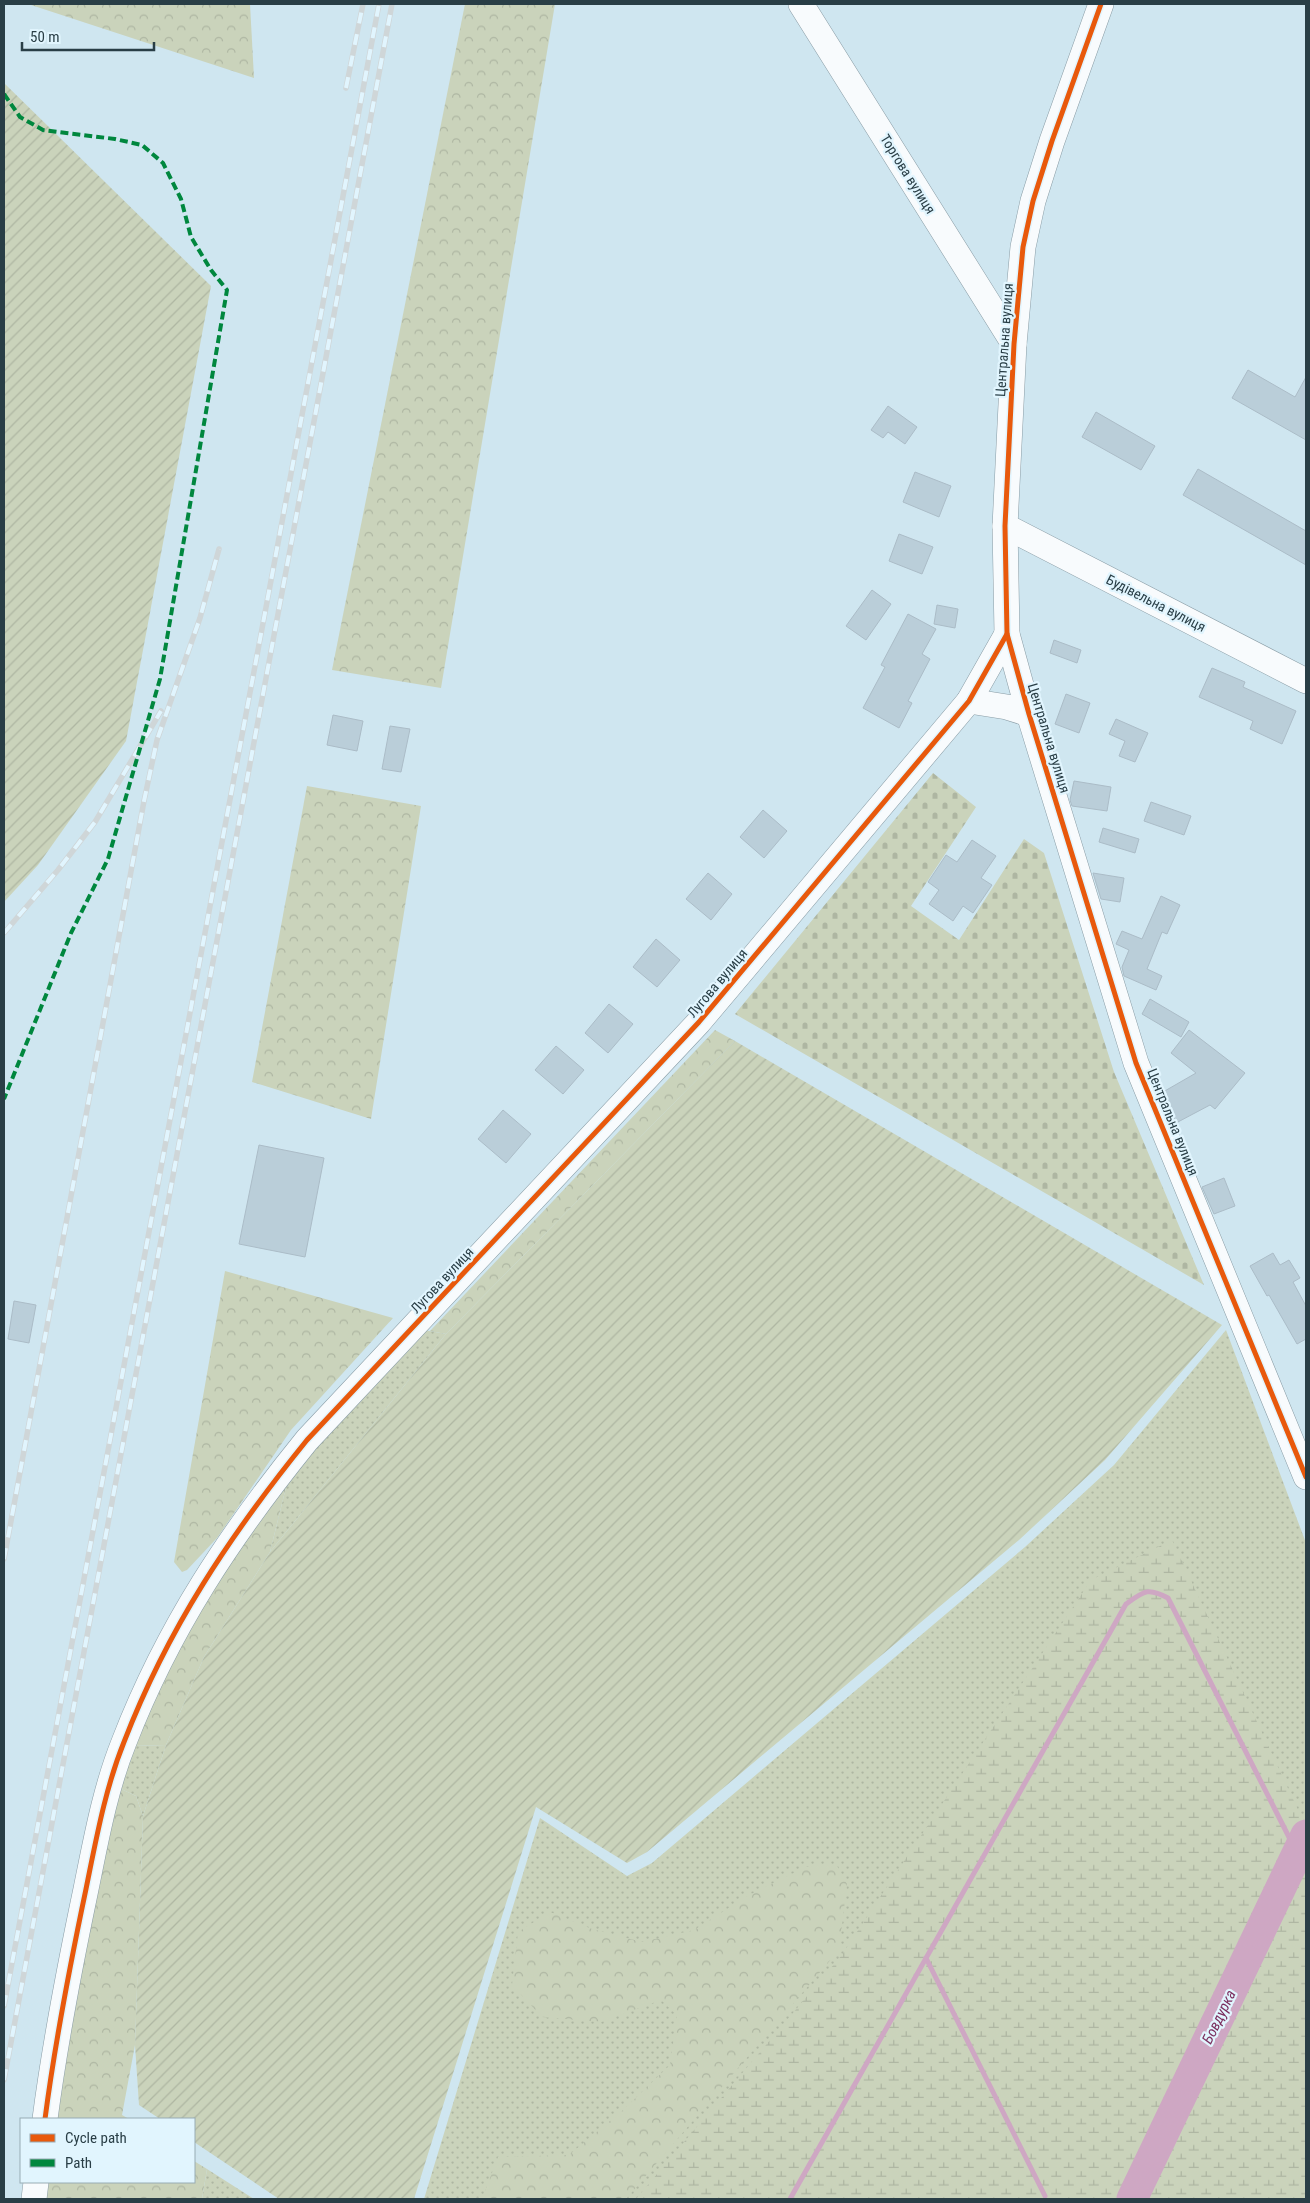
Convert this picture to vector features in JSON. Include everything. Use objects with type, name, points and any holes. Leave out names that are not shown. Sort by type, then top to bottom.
[{"type":"street","name":"Торгова вулиця","points":[[801,4],[1014,344]]},
{"type":"street","name":"Центральна вулиця","points":[[1101,4],[1052,141],[1033,201],[1023,247],[1014,344],[1005,526],[1007,634],[1029,714],[1136,1063],[1301,1443],[1306,1477]]},
{"type":"street","name":"Будівельна вулиця","points":[[1005,526],[1306,681]]},
{"type":"street","name":"Лугова вулиця","points":[[45,2118],[52,2063],[98,1832],[123,1744],[161,1657],[186,1610],[218,1560],[266,1491],[307,1440],[699,1022],[969,701],[1007,634]]},
{"type":"street","points":[[969,701],[1007,707],[1029,714]]},
{"type":"street","points":[[34,2199],[36,2183]]},
{"type":"green space","points":[[28,4],[250,4],[254,78]]},
{"type":"green space","points":[[465,4],[555,4],[441,688],[332,670]]},
{"type":"green space","points":[[4,83],[211,286],[126,741],[38,865],[4,902]]},
{"type":"green space","points":[[933,773],[976,807],[911,906],[959,940],[1024,839],[1044,853],[1114,1072],[1204,1285],[735,1014]]},
{"type":"green space","points":[[307,786],[421,806],[371,1119],[252,1082]]},
{"type":"green space","points":[[715,1030],[735,1041],[446,1334],[430,1331]]},
{"type":"green space","points":[[735,1041],[1222,1325],[1105,1460],[1019,1540],[647,1852],[627,1863],[536,1807],[414,2199],[279,2199],[195,2143],[195,2118],[158,2118],[139,2105],[135,2045],[143,1816],[166,1745],[204,1657],[270,1552],[446,1334]]},
{"type":"green space","points":[[225,1271],[393,1318],[291,1430],[217,1538],[187,1570],[182,1572],[174,1562]]},
{"type":"green space","points":[[419,1329],[446,1334],[270,1552],[290,1471]]},
{"type":"green space","points":[[1226,1330],[1306,1543],[1306,2199],[424,2199],[540,1818],[627,1876],[652,1863],[1025,1547],[1114,1465]]},
{"type":"green space","points":[[290,1471],[270,1552],[204,1657],[166,1745],[131,1746],[168,1661]]},
{"type":"green space","points":[[1172,1540],[1306,1827],[1306,2199],[636,2199],[841,1956],[1091,1580]]},
{"type":"green space","points":[[166,1745],[143,1816],[136,1796],[117,1787],[131,1746]]},
{"type":"green space","points":[[117,1787],[136,1796],[143,1816],[135,2045],[122,2115],[127,2118],[51,2118]]},
{"type":"green space","points":[[836,1864],[847,1884],[839,1950],[626,2199],[482,2199],[498,2157],[569,2155],[622,2111],[670,2065],[677,2015],[661,2000],[601,2022],[542,2017],[512,1985],[518,1932],[550,1912],[592,1929],[642,1942],[694,1930],[749,1895],[806,1867]]},
{"type":"green space","points":[[195,2162],[207,2169],[202,2199],[40,2199],[43,2183],[195,2183]]},
{"type":"green space","points":[[207,2169],[254,2199],[202,2199]]},
{"type":"building","points":[[1248,370],[1295,397],[1306,377],[1306,440],[1232,398]]},
{"type":"building","points":[[888,406],[917,427],[905,444],[888,432],[883,438],[871,430]]},
{"type":"building","points":[[1096,412],[1155,446],[1141,470],[1082,437]]},
{"type":"building","points":[[1198,469],[1306,531],[1306,565],[1183,495]]},
{"type":"building","points":[[915,472],[951,486],[939,517],[903,502]]},
{"type":"building","points":[[899,534],[933,547],[922,574],[889,561]]},
{"type":"building","points":[[872,590],[891,604],[866,640],[846,626]]},
{"type":"building","points":[[937,605],[958,609],[955,628],[934,624]]},
{"type":"building","points":[[908,614],[936,629],[922,654],[930,659],[908,701],[912,703],[899,728],[863,708],[885,667],[881,665]]},
{"type":"building","points":[[1054,640],[1081,650],[1077,663],[1050,653]]},
{"type":"building","points":[[1212,668],[1245,682],[1243,687],[1296,711],[1282,744],[1250,729],[1253,721],[1199,697]]},
{"type":"building","points":[[1066,694],[1090,703],[1079,733],[1055,724]]},
{"type":"building","points":[[333,715],[363,721],[357,751],[327,745]]},
{"type":"building","points":[[1116,719],[1148,733],[1135,762],[1119,756],[1125,741],[1109,734]]},
{"type":"building","points":[[390,726],[410,729],[401,772],[382,769]]},
{"type":"building","points":[[1074,781],[1111,787],[1107,811],[1072,806],[1070,800]]},
{"type":"building","points":[[1151,802],[1191,816],[1184,835],[1144,821]]},
{"type":"building","points":[[763,810],[787,831],[764,858],[740,837]]},
{"type":"building","points":[[1103,828],[1139,839],[1135,853],[1099,842]]},
{"type":"building","points":[[972,840],[996,856],[981,878],[992,885],[973,913],[963,906],[953,921],[929,904],[939,890],[928,882],[946,855],[957,862]]},
{"type":"building","points":[[708,873],[732,894],[711,920],[686,899]]},
{"type":"building","points":[[1093,873],[1124,878],[1120,902],[1101,899]]},
{"type":"building","points":[[1161,896],[1180,905],[1167,934],[1162,932],[1147,969],[1162,976],[1156,990],[1124,976],[1122,967],[1129,950],[1116,944],[1122,931],[1142,939]]},
{"type":"building","points":[[656,939],[680,960],[657,987],[633,967]]},
{"type":"building","points":[[1150,999],[1189,1022],[1181,1037],[1142,1014]]},
{"type":"building","points":[[609,1004],[633,1024],[608,1053],[585,1033]]},
{"type":"building","points":[[1189,1030],[1245,1073],[1215,1109],[1210,1105],[1176,1123],[1163,1092],[1196,1073],[1171,1053]]},
{"type":"building","points":[[556,1046],[584,1070],[563,1094],[535,1070]]},
{"type":"building","points":[[503,1110],[531,1134],[506,1163],[478,1139]]},
{"type":"building","points":[[259,1145],[324,1158],[305,1257],[239,1244]]},
{"type":"building","points":[[1224,1178],[1235,1206],[1214,1214],[1202,1187]]},
{"type":"building","points":[[1273,1253],[1280,1265],[1289,1260],[1300,1278],[1293,1282],[1306,1306],[1306,1339],[1297,1344],[1250,1266]]},
{"type":"building","points":[[14,1301],[36,1305],[29,1343],[8,1339]]},
{"type":"waterway","points":[[790,2199],[1126,1604],[1137,1596],[1146,1592],[1156,1592],[1168,1598],[1297,1853]]},
{"type":"waterway","name":"Бовдурка","points":[[1132,2199],[1306,1835]]},
{"type":"waterway","points":[[926,1958],[1045,2196]]},
{"type":"railway","points":[[346,88],[363,4]]},
{"type":"railway","points":[[4,2006],[379,4]]},
{"type":"railway","points":[[4,2080],[392,4]]},
{"type":"railway","points":[[4,1559],[144,801],[157,740],[200,618],[219,549]]},
{"type":"railway","points":[[4,933],[58,870],[95,822],[161,711]]},
{"type":"marked path","points":[[4,94],[20,117],[43,130],[115,139],[142,145],[163,163],[181,199],[191,237],[211,270],[227,290],[160,679],[108,859],[71,933],[4,1099]]},
{"type":"cycle path","points":[[1101,4],[1052,141],[1033,201],[1023,247],[1014,344],[1005,526],[1007,634],[1029,714],[1136,1063],[1306,1477]]},
{"type":"cycle path","points":[[45,2118],[53,2061],[69,1975],[97,1833],[111,1778],[141,1700],[160,1660],[203,1584],[252,1511],[307,1440],[699,1022],[969,701],[1007,634]]}]
